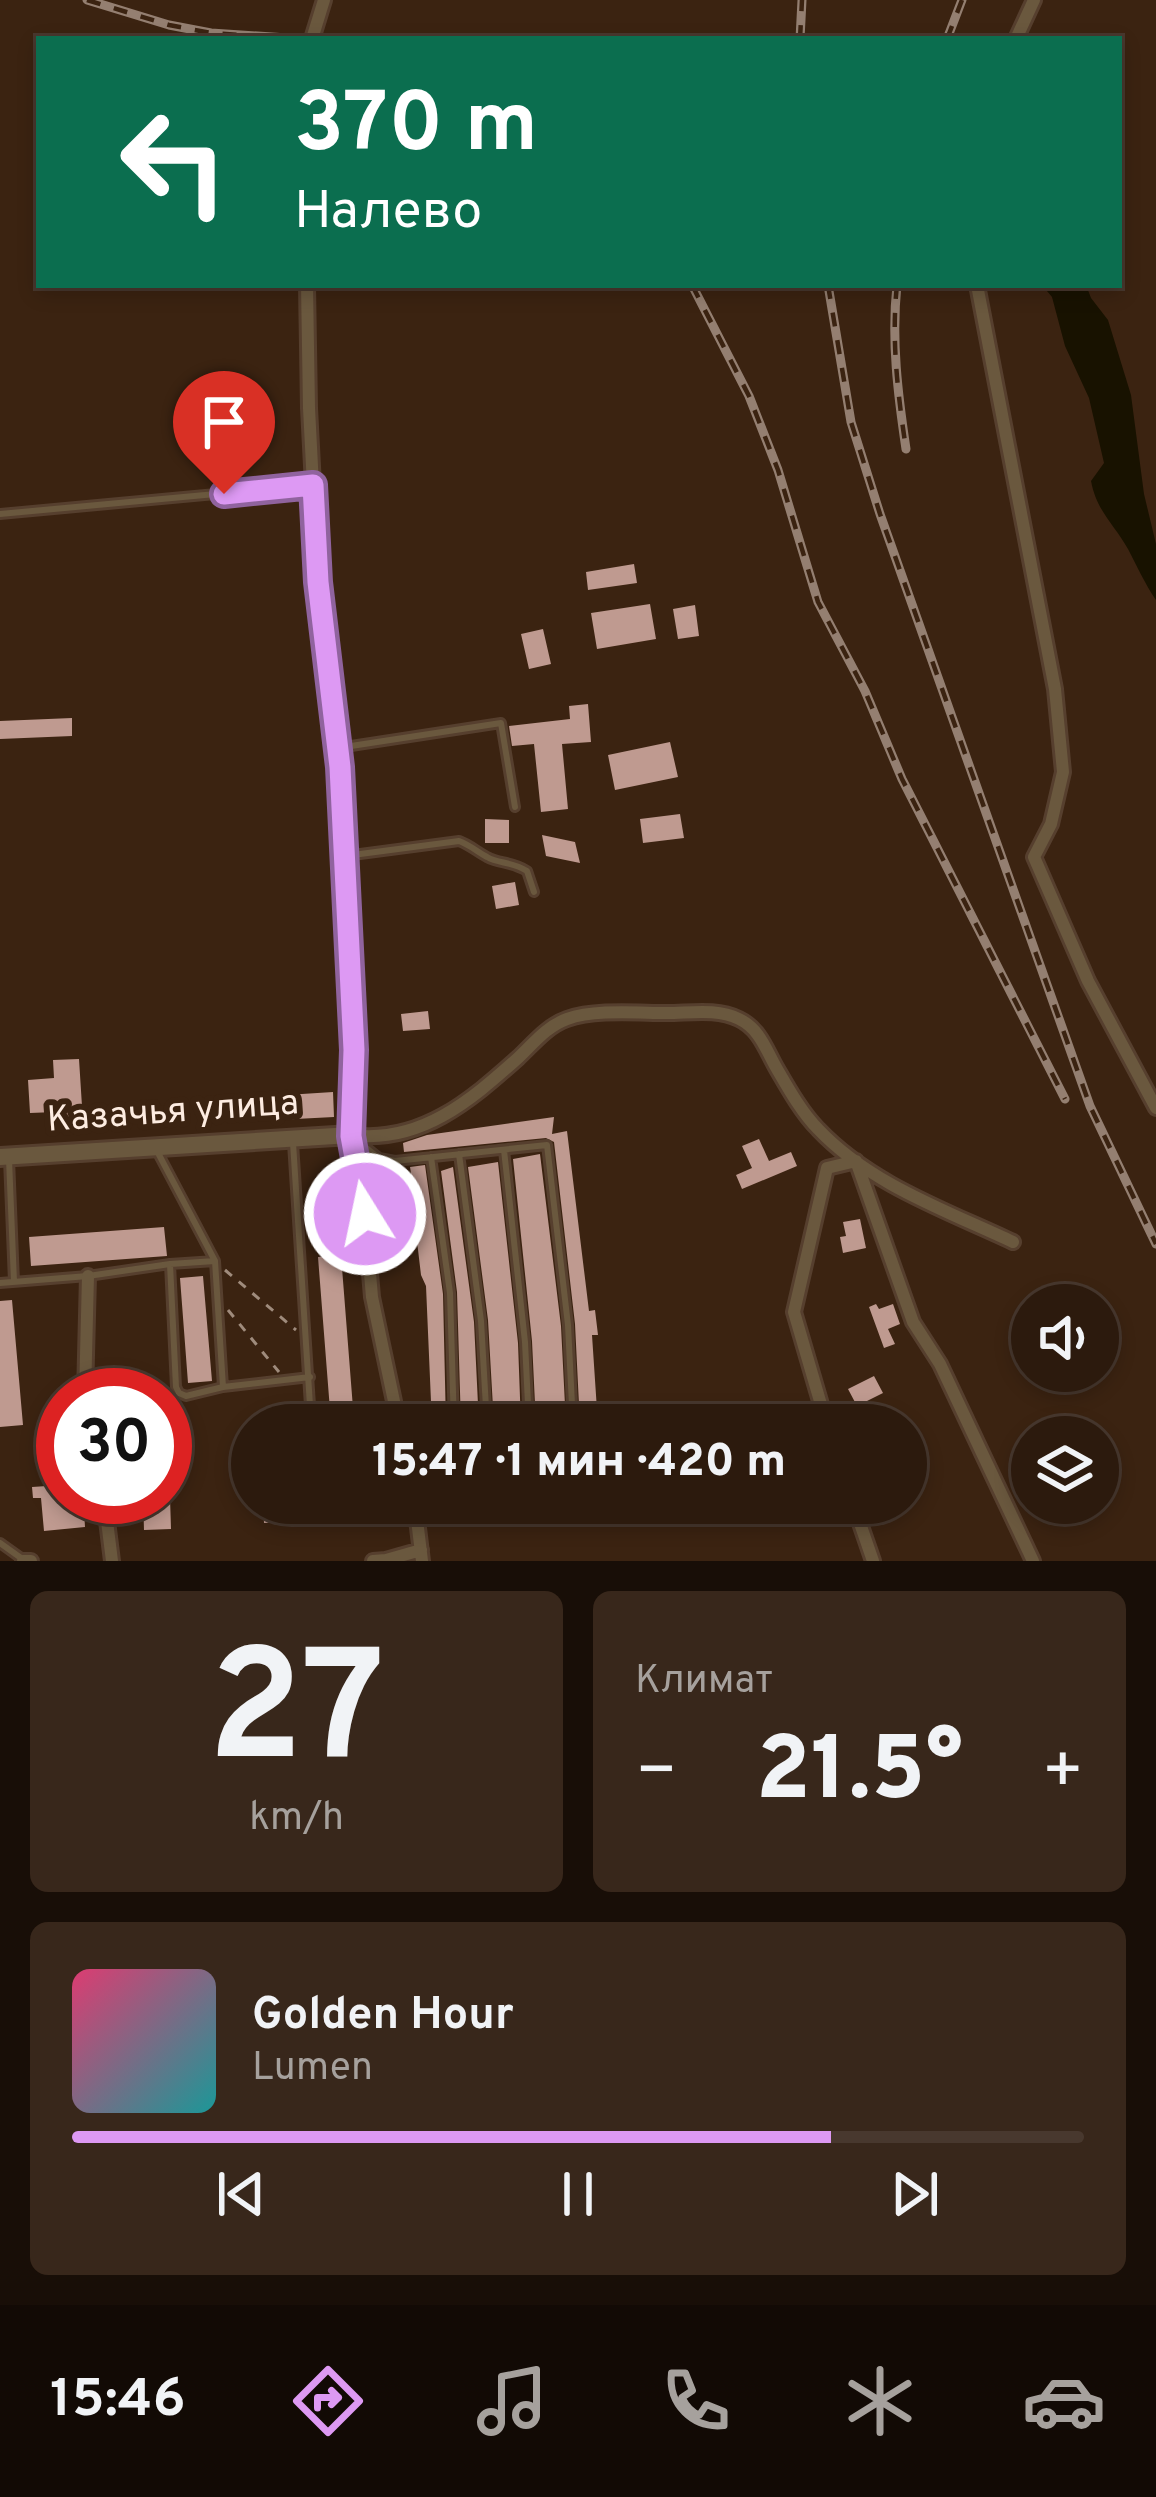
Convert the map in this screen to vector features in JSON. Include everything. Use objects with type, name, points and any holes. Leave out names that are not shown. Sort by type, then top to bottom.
[{"type":"street","points":[[313,36],[324,0]]},
{"type":"street","points":[[1017,36],[1034,0]]},
{"type":"street","points":[[308,288],[318,582],[338,748],[354,1050],[351,1136],[365,1214],[372,1297],[395,1404]]},
{"type":"street","points":[[977,288],[1057,710],[1063,772],[1051,824],[1034,857],[1088,981],[1156,1108]]},
{"type":"street","points":[[351,1136],[406,1133],[455,1108],[567,1018],[703,1011],[739,1019],[761,1036],[816,1128],[874,1177],[1013,1242]]},
{"type":"street","name":"Казачья улица","points":[[4,1157],[351,1136]]},
{"type":"street","points":[[821,1404],[794,1312],[827,1168],[856,1160]]},
{"type":"street","points":[[856,1160],[914,1322],[940,1364],[1033,1561]]},
{"type":"street","points":[[86,1368],[88,1276]]},
{"type":"street","points":[[107,1524],[112,1561]]},
{"type":"street","points":[[373,1561],[422,1555],[418,1524]]},
{"type":"street","points":[[860,1524],[873,1561]]},
{"type":"lane","points":[[0,514],[313,485]]},
{"type":"lane","points":[[338,748],[501,723],[515,807]]},
{"type":"lane","points":[[344,856],[459,841],[526,871],[534,892]]},
{"type":"lane","points":[[351,1136],[379,1158],[394,1161],[547,1145],[568,1325],[572,1404]]},
{"type":"lane","points":[[292,1139],[311,1404]]},
{"type":"lane","points":[[155,1148],[215,1261],[224,1387]]},
{"type":"lane","points":[[504,1150],[528,1404]]},
{"type":"lane","points":[[459,1154],[481,1321],[486,1404]]},
{"type":"lane","points":[[4,1157],[14,1282]]},
{"type":"lane","points":[[431,1157],[450,1293],[453,1404]]},
{"type":"lane","points":[[0,1283],[215,1261]]},
{"type":"lane","points":[[170,1264],[179,1393],[186,1396],[310,1377]]},
{"type":"lane","points":[[0,1543],[26,1560]]},
{"type":"path","points":[[215,1261],[307,1340]]},
{"type":"path","points":[[219,1300],[285,1378]]},
{"type":"shaded area","points":[[1044,288],[1087,288],[1108,320],[1131,395],[1156,544],[1156,600],[1094,492],[1091,481],[1104,463],[1089,398],[1065,346],[1052,297]]},
{"type":"building","points":[[634,564],[637,583],[588,590],[586,572]]},
{"type":"building","points":[[650,604],[656,639],[597,649],[591,613]]},
{"type":"building","points":[[695,605],[699,636],[678,639],[673,609]]},
{"type":"building","points":[[543,629],[551,664],[529,669],[521,634]]},
{"type":"building","points":[[588,704],[591,742],[562,744],[568,809],[541,812],[534,744],[512,746],[509,726],[570,719],[569,706]]},
{"type":"building","points":[[72,718],[72,736],[0,739],[0,721]]},
{"type":"building","points":[[670,742],[678,777],[615,790],[608,755]]},
{"type":"building","points":[[680,814],[684,838],[643,843],[640,819]]},
{"type":"building","points":[[485,819],[509,820],[509,843],[485,843]]},
{"type":"building","points":[[542,835],[575,842],[580,863],[546,856]]},
{"type":"building","points":[[515,882],[519,905],[496,909],[492,886]]},
{"type":"building","points":[[428,1011],[430,1029],[403,1031],[401,1014]]},
{"type":"building","points":[[79,1059],[83,1122],[56,1123],[55,1112],[30,1113],[28,1080],[54,1078],[53,1060]]},
{"type":"building","points":[[333,1092],[334,1117],[257,1121],[255,1097]]},
{"type":"building","points":[[554,1117],[552,1134],[567,1131],[589,1311],[595,1310],[598,1335],[592,1335],[597,1404],[579,1404],[575,1324],[554,1142],[546,1138],[404,1152],[403,1143],[427,1135]]},
{"type":"building","points":[[759,1139],[769,1161],[791,1152],[797,1166],[742,1189],[736,1175],[752,1168],[742,1146]]},
{"type":"building","points":[[540,1154],[561,1326],[565,1404],[535,1404],[513,1159]]},
{"type":"building","points":[[498,1162],[520,1404],[493,1404],[488,1320],[468,1167]]},
{"type":"building","points":[[425,1165],[443,1294],[446,1404],[431,1404],[426,1286],[410,1167]]},
{"type":"building","points":[[453,1167],[474,1322],[478,1404],[460,1404],[457,1292],[441,1171]]},
{"type":"building","points":[[860,1219],[866,1248],[843,1253],[843,1222]]},
{"type":"building","points":[[164,1227],[167,1256],[31,1266],[29,1237]]},
{"type":"building","points":[[341,1255],[353,1404],[330,1404],[318,1257]]},
{"type":"building","points":[[203,1276],[212,1381],[192,1383],[192,1368],[187,1368],[180,1278]]},
{"type":"building","points":[[12,1300],[23,1425],[0,1427],[0,1301]]},
{"type":"building","points":[[876,1304],[879,1309],[893,1304],[900,1324],[888,1329],[895,1344],[884,1348],[869,1307]]},
{"type":"building","points":[[874,1376],[883,1393],[856,1404],[848,1389]]},
{"type":"building","points":[[43,1524],[85,1524],[85,1527],[44,1531]]},
{"type":"building","points":[[144,1524],[171,1524],[171,1529],[144,1530]]},
{"type":"railway","points":[[87,0],[169,25],[256,36]]},
{"type":"railway","points":[[800,36],[802,0]]},
{"type":"railway","points":[[948,36],[962,0]]},
{"type":"railway","points":[[694,288],[749,396],[778,470],[818,602],[1065,1099]]},
{"type":"railway","points":[[829,288],[851,422],[880,514],[1090,1106],[1156,1244]]},
{"type":"railway","points":[[897,288],[895,347],[906,449]]},
{"type":"route","points":[[224,494],[313,485],[318,582],[340,767],[354,1050],[351,1136],[365,1214]]}]
